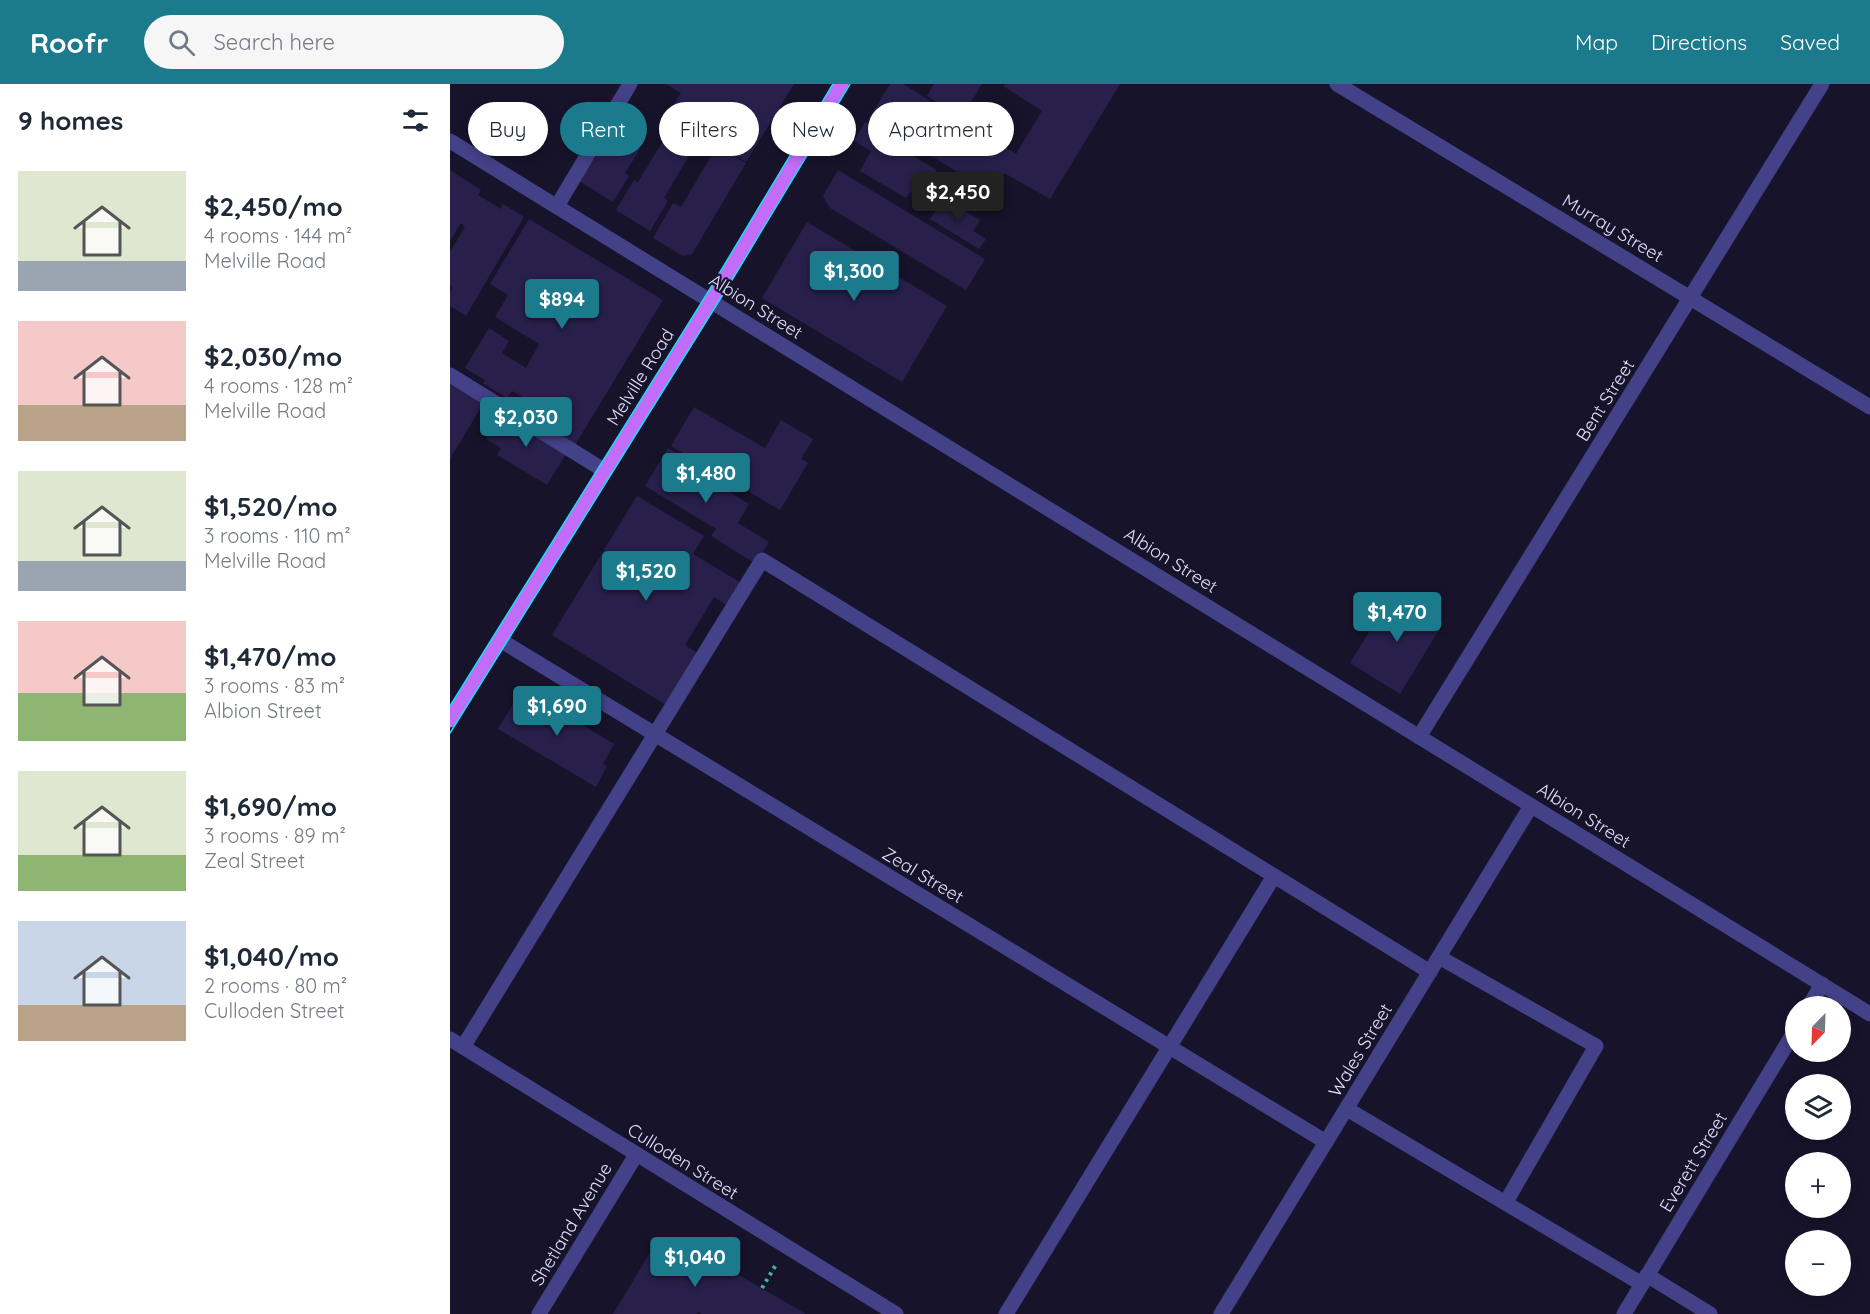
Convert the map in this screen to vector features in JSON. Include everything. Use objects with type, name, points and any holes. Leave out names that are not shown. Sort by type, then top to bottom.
[{"type":"main road","name":"Melville Road","points":[[450,720],[711,301],[842,84]]},
{"type":"street","points":[[557,206],[630,84]]},
{"type":"street","name":"Murray Street","points":[[1337,84],[1870,407]]},
{"type":"street","name":"Bent Street","points":[[1419,737],[1822,84]]},
{"type":"street","name":"Albion Street","points":[[450,141],[1870,1014]]},
{"type":"street","points":[[450,375],[604,471]]},
{"type":"street","points":[[457,1043],[655,735],[762,560],[1430,972]]},
{"type":"street","name":"Zeal Street","points":[[500,640],[1326,1142]]},
{"type":"street","name":"Wales Street","points":[[1221,1314],[1531,806]]},
{"type":"street","points":[[1006,1314],[1274,876]]},
{"type":"street","points":[[1440,957],[1596,1046],[1506,1202]]},
{"type":"street","points":[[1815,996],[1822,984]]},
{"type":"street","name":"Culloden Street","points":[[457,1043],[896,1314]]},
{"type":"street","name":"Everett Street","points":[[1624,1314],[1785,1047]]},
{"type":"street","points":[[1347,1109],[1506,1202],[1710,1314]]},
{"type":"street","name":"Shetland Avenue","points":[[539,1314],[636,1155]]},
{"type":"path","points":[[762,1288],[786,1247]]},
{"type":"building","points":[[666,84],[794,84],[783,102],[771,102],[771,121],[759,141],[759,102],[675,102],[681,93]]},
{"type":"building","points":[[890,84],[903,84],[932,102],[879,102]]},
{"type":"building","points":[[934,84],[982,84],[971,102],[936,102],[927,96]]},
{"type":"building","points":[[1005,84],[1120,84],[1050,199],[1004,173],[992,193],[931,156],[1014,156],[1042,111],[1003,86]]},
{"type":"building","points":[[865,122],[868,124],[868,149],[856,142],[856,138]]},
{"type":"building","points":[[659,148],[659,156],[689,156],[664,198],[668,201],[650,231],[616,210],[634,180],[638,182]]},
{"type":"building","points":[[597,156],[636,156],[625,173],[629,176],[613,202],[579,181]]},
{"type":"building","points":[[711,156],[734,156],[746,163],[692,254],[683,256],[653,238],[673,203],[681,207]]},
{"type":"building","points":[[736,156],[750,156],[746,162]]},
{"type":"building","points":[[868,156],[913,156],[937,170],[921,198],[910,192],[906,198],[860,171]]},
{"type":"building","points":[[450,170],[481,190],[478,195],[501,209],[503,204],[524,217],[466,316],[450,306],[450,293],[453,287],[450,285],[450,252],[465,227],[461,223],[450,241]]},
{"type":"building","points":[[838,170],[985,259],[966,290],[830,208],[823,196]]},
{"type":"building","points":[[944,198],[980,220],[973,231],[986,239],[979,249],[930,219]]},
{"type":"building","points":[[529,219],[663,300],[575,445],[526,416],[533,403],[512,391],[507,398],[483,383],[485,380],[465,368],[489,328],[509,341],[502,353],[526,368],[539,344],[495,317],[508,295],[490,284]]},
{"type":"building","points":[[807,222],[947,306],[902,382],[762,298]]},
{"type":"building","points":[[450,381],[484,402],[450,459]]},
{"type":"building","points":[[694,407],[765,448],[781,420],[813,439],[801,459],[808,463],[780,510],[671,446]]},
{"type":"building","points":[[503,411],[568,451],[547,485],[497,455],[501,448],[486,439]]},
{"type":"building","points":[[668,448],[693,464],[691,468],[749,504],[738,523],[769,542],[756,564],[711,536],[716,529],[645,486]]},
{"type":"building","points":[[637,496],[704,536],[693,554],[743,584],[729,607],[714,597],[685,645],[698,653],[666,705],[552,635]]},
{"type":"building","points":[[1393,593],[1443,623],[1400,694],[1350,663]]},
{"type":"building","points":[[522,689],[614,744],[603,764],[607,766],[596,787],[498,729]]},
{"type":"building","points":[[659,1238],[688,1255],[692,1248],[806,1314],[702,1314],[698,1312],[696,1314],[613,1314]]},
{"type":"tram line","points":[[450,706],[705,297],[833,84]]},
{"type":"tram line","points":[[450,733],[738,270],[850,84]]}]
